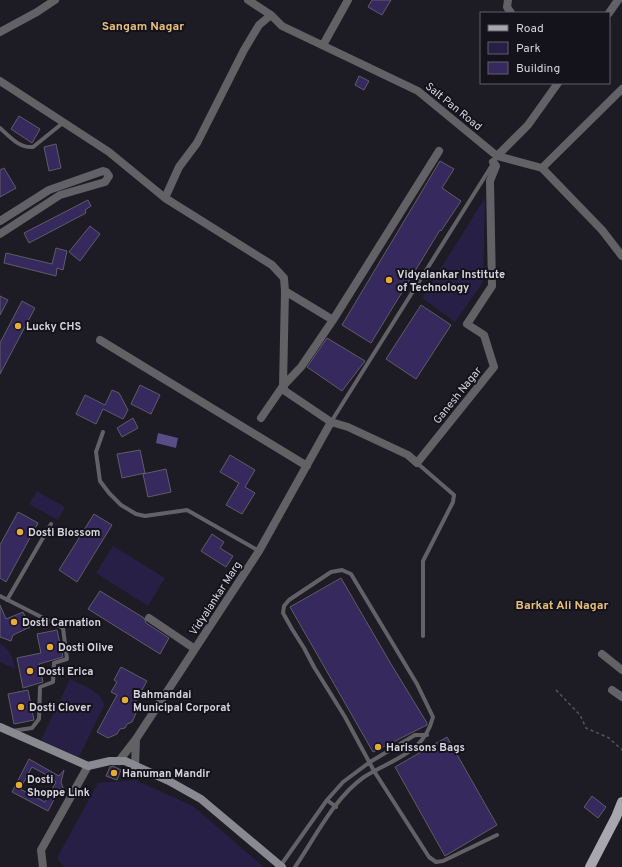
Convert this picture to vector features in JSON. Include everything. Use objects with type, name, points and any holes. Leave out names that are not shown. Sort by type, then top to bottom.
[{"type":"main road","points":[[0,727],[88,766],[125,761],[169,780],[201,799],[282,866]]},
{"type":"main road","points":[[590,867],[619,816],[622,802]]},
{"type":"street","points":[[0,32],[37,12],[55,0]]},
{"type":"street","name":"Salt Pan Road","points":[[248,0],[271,15],[282,26],[418,91],[495,159],[542,168]]},
{"type":"street","points":[[323,45],[348,0]]},
{"type":"street","points":[[508,0],[507,7],[510,12]]},
{"type":"street","points":[[610,12],[618,0]]},
{"type":"street","points":[[165,198],[179,167],[197,143],[244,50],[259,25],[271,15]]},
{"type":"street","points":[[0,81],[109,152],[165,198],[272,265],[284,278],[285,291],[282,386],[288,394],[331,422],[348,427],[401,452],[418,463]]},
{"type":"street","points":[[495,159],[528,125],[557,84]]},
{"type":"street","points":[[622,89],[542,168],[602,230],[622,256]]},
{"type":"street","points":[[261,418],[282,386],[301,367],[334,320],[439,151]]},
{"type":"street","name":"Ganesh Nagar","points":[[418,463],[494,367],[484,335],[467,324],[492,286],[490,181],[496,166],[495,159]]},
{"type":"street","points":[[0,221],[49,190],[103,171],[109,176],[105,182],[60,195],[0,234]]},
{"type":"street","points":[[285,291],[334,320]]},
{"type":"street","points":[[100,340],[307,466]]},
{"type":"street","name":"Vidyalankar Marg","points":[[119,761],[136,739],[259,551],[331,422]]},
{"type":"street","points":[[149,618],[195,649]]},
{"type":"street","points":[[602,654],[622,670]]},
{"type":"street","points":[[612,690],[622,697]]},
{"type":"street","points":[[135,766],[136,739]]},
{"type":"street","points":[[42,867],[41,850],[88,766]]},
{"type":"lane","points":[[0,128],[21,146],[33,147],[64,122]]},
{"type":"lane","points":[[331,422],[495,159]]},
{"type":"lane","points":[[103,432],[96,452],[100,481],[121,505],[136,514],[145,516],[187,510],[259,551]]},
{"type":"lane","points":[[418,463],[454,495],[453,502],[423,561],[423,636]]},
{"type":"lane","points":[[7,600],[51,524]]},
{"type":"lane","points":[[295,867],[336,807],[353,787],[374,771],[412,751],[427,735],[433,717],[417,684],[391,643],[371,606],[351,574],[342,570],[331,572],[289,600],[284,606],[284,613],[314,667],[346,716],[374,771],[430,857],[436,862],[443,862],[497,835]]},
{"type":"lane","points":[[0,596],[63,628],[67,658],[54,663],[52,682],[40,687],[39,719],[32,728],[9,731]]},
{"type":"lane","points":[[282,866],[327,800],[343,782],[370,762],[415,735],[427,735]]},
{"type":"lane","points":[[327,800],[336,807]]},
{"type":"path","points":[[556,690],[580,715],[586,728],[609,738],[622,750]]},
{"type":"green space","points":[[485,198],[483,282],[455,322],[422,298]]},
{"type":"green space","points":[[37,491],[65,507],[58,520],[29,504]]},
{"type":"green space","points":[[113,546],[165,578],[148,606],[96,573]]},
{"type":"green space","points":[[0,643],[10,654],[15,669],[0,662]]},
{"type":"green space","points":[[70,679],[96,692],[103,701],[104,706],[79,757],[41,740]]},
{"type":"green space","points":[[135,780],[193,806],[264,867],[64,867],[57,858],[98,783]]},
{"type":"shaded area","points":[[158,433],[178,438],[176,448],[156,443]]},
{"type":"building","points":[[372,0],[391,0],[382,15],[368,7]]},
{"type":"building","points":[[359,76],[369,81],[364,90],[355,85]]},
{"type":"building","points":[[19,116],[40,129],[32,143],[11,129]]},
{"type":"building","points":[[56,144],[61,168],[49,171],[44,147]]},
{"type":"building","name":"Vidyalankar Institute of Technology","points":[[440,161],[454,169],[442,188],[461,201],[441,231],[440,230],[371,343],[342,325]]},
{"type":"building","points":[[4,168],[16,188],[0,197],[0,170]]},
{"type":"building","points":[[88,200],[91,206],[85,210],[86,213],[29,243],[24,233]]},
{"type":"building","points":[[90,226],[100,234],[80,261],[69,252]]},
{"type":"building","points":[[56,248],[67,251],[63,270],[57,268],[56,276],[4,263],[6,253],[52,264]]},
{"type":"building","points":[[0,296],[8,300],[0,315]]},
{"type":"building","name":"Lucky CHS","points":[[22,301],[35,308],[0,374],[0,343]]},
{"type":"building","points":[[421,305],[451,325],[416,379],[386,359]]},
{"type":"building","points":[[327,338],[365,361],[342,391],[307,367]]},
{"type":"building","points":[[140,385],[160,395],[151,414],[131,404]]},
{"type":"building","points":[[112,390],[119,393],[128,410],[123,419],[103,409],[96,424],[76,414],[85,395],[105,405]]},
{"type":"building","points":[[133,418],[138,428],[122,437],[117,428]]},
{"type":"building","points":[[140,450],[145,473],[122,478],[117,454]]},
{"type":"building","points":[[230,455],[255,470],[245,487],[255,493],[242,514],[226,505],[239,483],[220,472]]},
{"type":"building","points":[[166,469],[171,492],[148,497],[143,474]]},
{"type":"building","points":[[18,512],[38,523],[6,582],[0,578],[0,545]]},
{"type":"building","points":[[94,514],[112,525],[77,582],[59,570]]},
{"type":"building","points":[[212,534],[224,542],[220,548],[233,556],[226,567],[201,551]]},
{"type":"building","points":[[341,578],[427,723],[427,725],[373,752],[290,607]]},
{"type":"building","points":[[100,591],[144,618],[146,623],[169,638],[160,654],[88,609]]},
{"type":"building","name":"Dosti Carnation","points":[[0,605],[6,619],[23,612],[30,627],[13,635],[11,641],[0,637]]},
{"type":"building","points":[[57,630],[63,657],[39,664],[43,682],[23,688],[17,658],[41,653],[37,634]]},
{"type":"building","name":"Bahmandai Municipal Corporat","points":[[121,667],[147,681],[134,704],[138,709],[132,722],[127,724],[125,728],[120,729],[117,734],[108,738],[97,732],[117,695],[111,692],[117,682],[114,680]]},
{"type":"building","name":"Dosti Clover","points":[[28,690],[34,720],[14,724],[8,694]]},
{"type":"building","points":[[447,737],[497,825],[445,856],[395,767]]},
{"type":"building","name":"Dosti Shoppe Link","points":[[29,759],[59,776],[64,770],[61,782],[65,793],[60,788],[48,811],[12,792]],"holes":[[[32,767],[52,778],[56,782],[45,802],[20,789]]]},
{"type":"building","name":"Hanuman Mandir","points":[[113,766],[121,770],[117,780],[106,776],[110,767]]},
{"type":"building","points":[[592,796],[606,807],[598,818],[584,807]]},
{"type":"place","name":"Vidyalankar Institute of Technology","points":[[389,280]]},
{"type":"place","name":"Lucky CHS","points":[[18,326]]},
{"type":"place","name":"Dosti Blossom","points":[[20,532]]},
{"type":"place","name":"Dosti Carnation","points":[[14,622]]},
{"type":"place","name":"Dosti Olive","points":[[50,647]]},
{"type":"place","name":"Dosti Erica","points":[[30,671]]},
{"type":"place","name":"Bahmandai Municipal Corporat","points":[[125,700]]},
{"type":"place","name":"Dosti Clover","points":[[21,707]]},
{"type":"place","name":"Harissons Bags","points":[[378,747]]},
{"type":"place","name":"Hanuman Mandir","points":[[114,773]]},
{"type":"place","name":"Dosti Shoppe Link","points":[[19,785]]},
{"type":"district","name":"Sangam Nagar","points":[[143,26]]},
{"type":"district","name":"Barkat Ali Nagar","points":[[562,605]]}]
